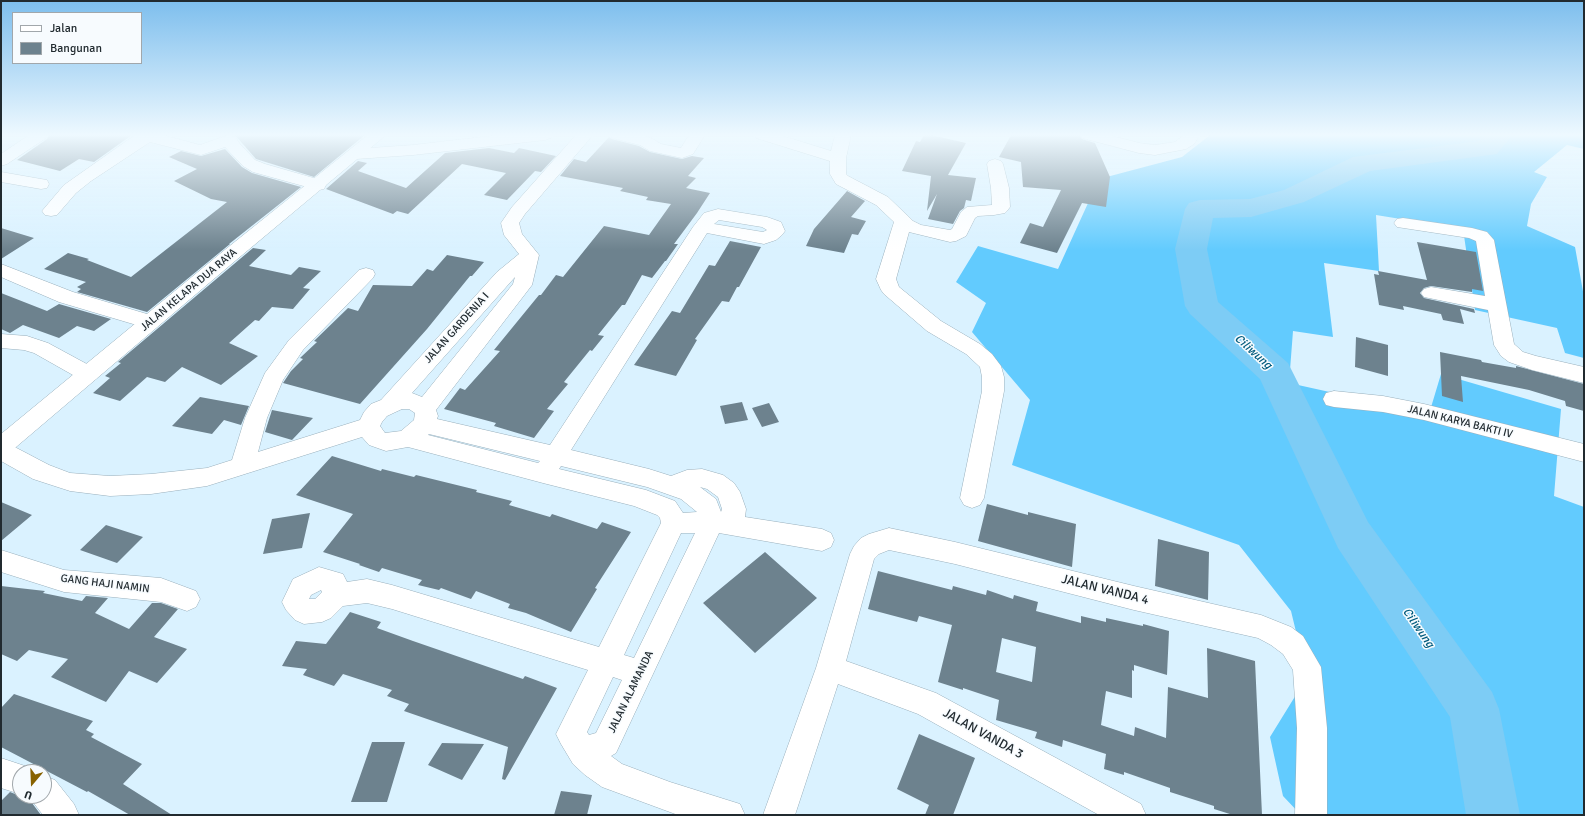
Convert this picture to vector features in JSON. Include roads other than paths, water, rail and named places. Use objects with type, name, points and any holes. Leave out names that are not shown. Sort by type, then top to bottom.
[{"type":"street","points":[[51,210],[70,189],[91,173]]},
{"type":"street","points":[[276,173],[318,186]]},
{"type":"street","name":"JALAN KELAPA DUA RAYA","points":[[1,447],[242,245],[333,173]]},
{"type":"street","points":[[530,254],[513,235],[510,223],[518,211],[552,173]]},
{"type":"street","points":[[838,173],[842,180],[851,186],[882,201],[891,208],[903,222],[916,229],[950,236],[956,235],[960,232],[967,216],[973,211],[999,209],[1001,207],[997,173]]},
{"type":"street","points":[[1,177],[41,184]]},
{"type":"street","points":[[903,222],[886,279],[891,290],[915,312],[934,326],[973,349],[985,359],[990,366],[993,377],[993,391],[972,498]]},
{"type":"street","points":[[1403,223],[1472,233],[1481,236],[1485,240],[1504,345],[1508,351],[1516,357],[1584,375]]},
{"type":"street","points":[[549,464],[702,227]]},
{"type":"street","name":"JALAN GARDENIA I","points":[[389,405],[504,276],[530,254]]},
{"type":"street","name":"JALAN GARDENIA I","points":[[419,423],[522,285],[530,254]]},
{"type":"street","points":[[1,270],[66,297],[150,322]]},
{"type":"street","points":[[242,467],[256,418],[273,378],[296,345],[366,274]]},
{"type":"street","points":[[1431,293],[1497,305]]},
{"type":"street","points":[[1,341],[27,343],[41,348],[88,374]]},
{"type":"street","name":"JALAN KARYA BAKTI IV","points":[[1334,399],[1383,404],[1418,411],[1584,453]]},
{"type":"street","points":[[400,401],[410,401],[419,404],[419,423],[397,441],[386,442],[377,439],[371,433],[369,426],[372,418],[379,410],[400,401]]},
{"type":"street","points":[[419,423],[549,464],[666,508],[672,515],[673,523],[571,734],[584,753],[613,776],[670,797],[729,815]]},
{"type":"street","points":[[1,450],[51,476],[70,482],[110,486],[185,481],[208,477],[369,426]]},
{"type":"street","points":[[549,464],[649,478],[674,486],[698,498],[722,523]]},
{"type":"street","points":[[673,523],[722,523],[822,540]]},
{"type":"street","name":"JALAN ALAMANDA","points":[[584,753],[606,743],[641,673],[722,523]]},
{"type":"street","name":"JALAN VANDA 4","points":[[779,815],[830,668],[863,554],[870,546],[878,541],[889,539],[955,553],[1134,598],[1261,627],[1281,636],[1294,645],[1306,667],[1312,728],[1311,815]]},
{"type":"street","name":"GANG HAJI NAMIN","points":[[1,561],[64,580],[161,590],[187,599]]},
{"type":"street","points":[[336,596],[360,591],[392,597],[641,673]]},
{"type":"street","name":"JALAN VANDA 3","points":[[830,668],[926,703],[1130,815]]},
{"type":"street","points":[[1,773],[12,776]]},
{"type":"street","points":[[52,802],[63,815]]},
{"type":"waterway","name":"Ciliwung","points":[[1342,173],[1294,196],[1251,208],[1200,209],[1191,249],[1202,306],[1275,372],[1353,535],[1474,709],[1493,815]]}]
